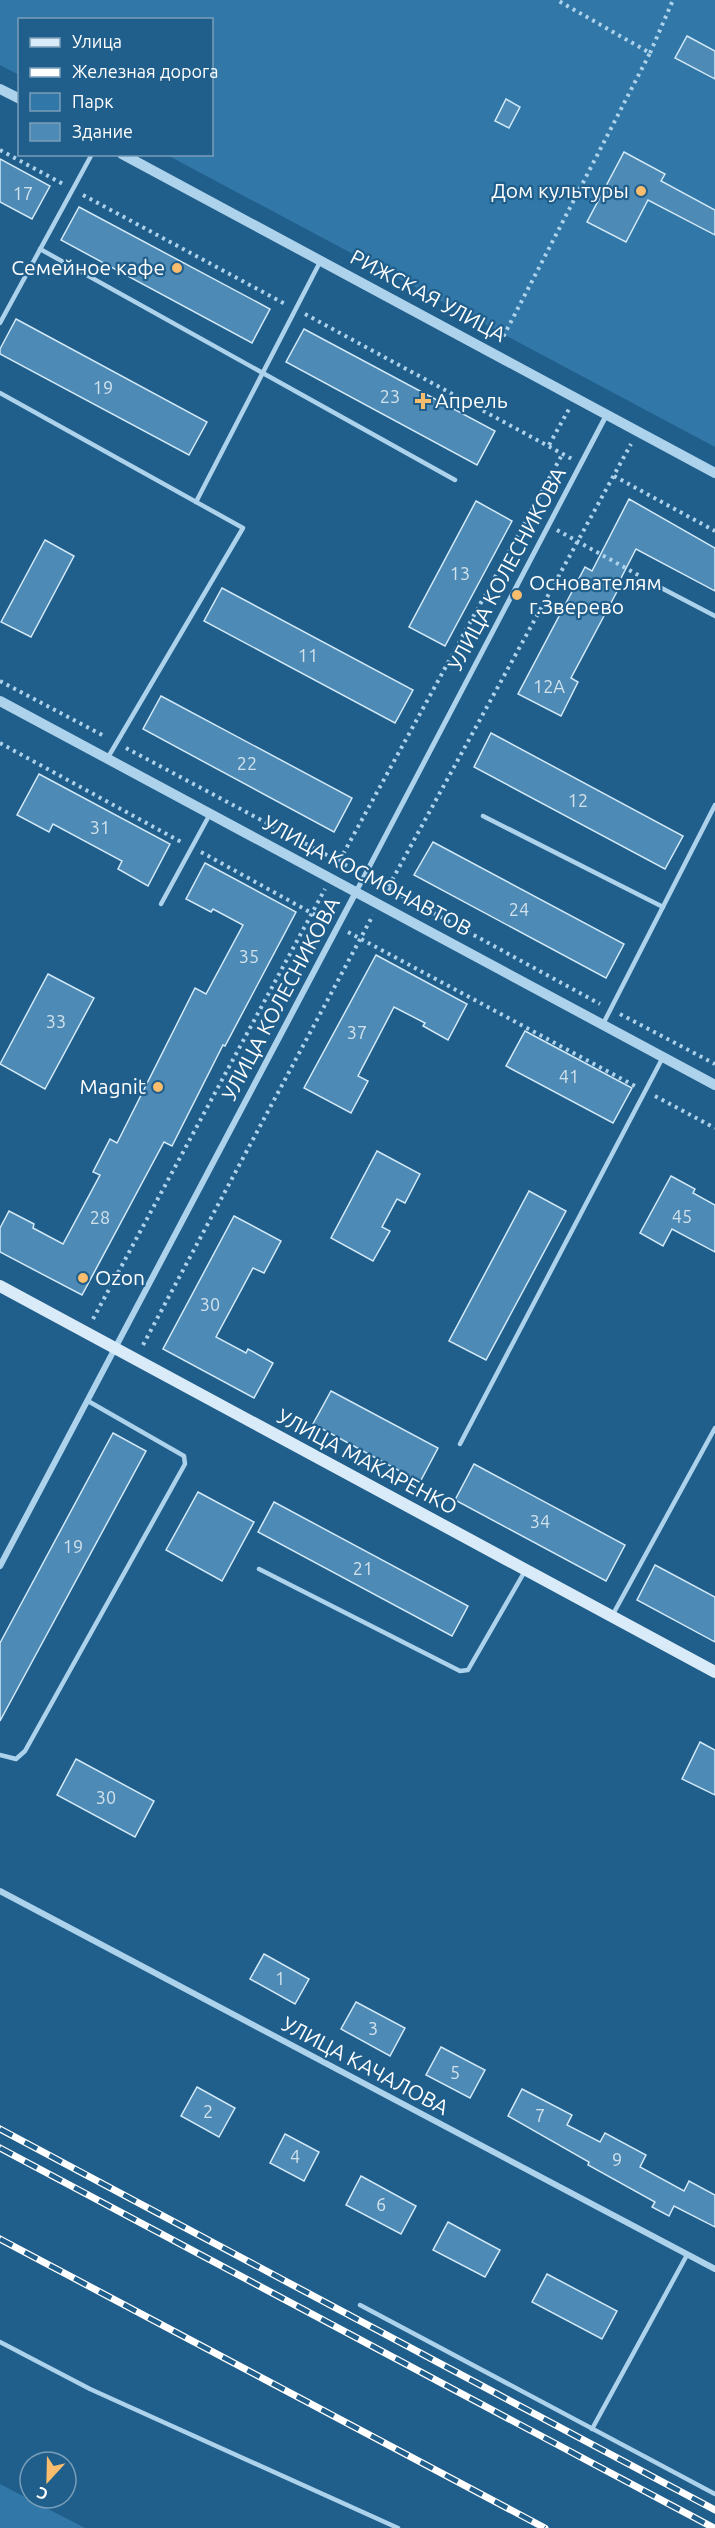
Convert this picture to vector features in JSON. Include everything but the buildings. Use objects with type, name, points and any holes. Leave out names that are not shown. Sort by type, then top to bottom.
[{"type":"main road","name":"УЛИЦА МАКАРЕНКО","points":[[0,1286],[715,1672]]},
{"type":"street","points":[[0,89],[18,98]]},
{"type":"street","name":"РИЖСКАЯ УЛИЦА","points":[[127,156],[715,473]]},
{"type":"street","name":"УЛИЦА КОЛЕСНИКОВА","points":[[0,1566],[117,1349],[607,414]]},
{"type":"street","name":"УЛИЦА КОСМОНАВТОВ","points":[[0,701],[715,1085]]},
{"type":"street","name":"УЛИЦА КАЧАЛОВА","points":[[0,1891],[715,2270]]},
{"type":"lane","points":[[0,322],[91,156]]},
{"type":"lane","points":[[40,249],[455,480]]},
{"type":"lane","points":[[196,502],[321,261]]},
{"type":"lane","points":[[0,393],[243,528],[107,759]]},
{"type":"lane","points":[[648,581],[715,616]]},
{"type":"lane","points":[[603,1024],[715,805]]},
{"type":"lane","points":[[161,904],[210,814]]},
{"type":"lane","points":[[483,816],[663,907]]},
{"type":"lane","points":[[460,1444],[663,1057]]},
{"type":"lane","points":[[0,1755],[16,1759],[25,1751],[185,1464],[184,1456],[88,1401]]},
{"type":"lane","points":[[612,1616],[715,1428]]},
{"type":"lane","points":[[259,1569],[460,1671],[468,1670],[526,1570]]},
{"type":"lane","points":[[592,2429],[687,2255]]},
{"type":"lane","points":[[360,2305],[715,2494]]},
{"type":"lane","points":[[0,2342],[90,2389],[398,2528]]},
{"type":"path","points":[[557,0],[650,53]]},
{"type":"path","points":[[494,354],[650,53],[673,0]]},
{"type":"path","points":[[549,445],[575,398]]},
{"type":"path","points":[[614,476],[715,531]]},
{"type":"path","points":[[548,526],[648,581]]},
{"type":"path","points":[[0,742],[337,926],[715,1128]]},
{"type":"green space","points":[[0,0],[715,0],[715,447],[169,156],[213,156],[213,18],[18,18],[18,74],[0,65]]},
{"type":"green space","points":[[0,2484],[18,2493],[18,2510],[50,2510],[85,2528],[0,2528]]},
{"type":"railway","points":[[0,2129],[715,2510]]},
{"type":"railway","points":[[0,2148],[714,2528]]},
{"type":"railway","points":[[0,2239],[545,2528]]},
{"type":"place","name":"Дом культуры","points":[[641,191]]},
{"type":"place","name":"Семейное кафе","points":[[177,268]]},
{"type":"place","name":"Апрель","points":[[423,401]]},
{"type":"place","name":"Основателям г.Зверево","points":[[517,595]]},
{"type":"place","name":"Magnit","points":[[158,1087]]},
{"type":"place","name":"Ozon","points":[[83,1278]]}]
